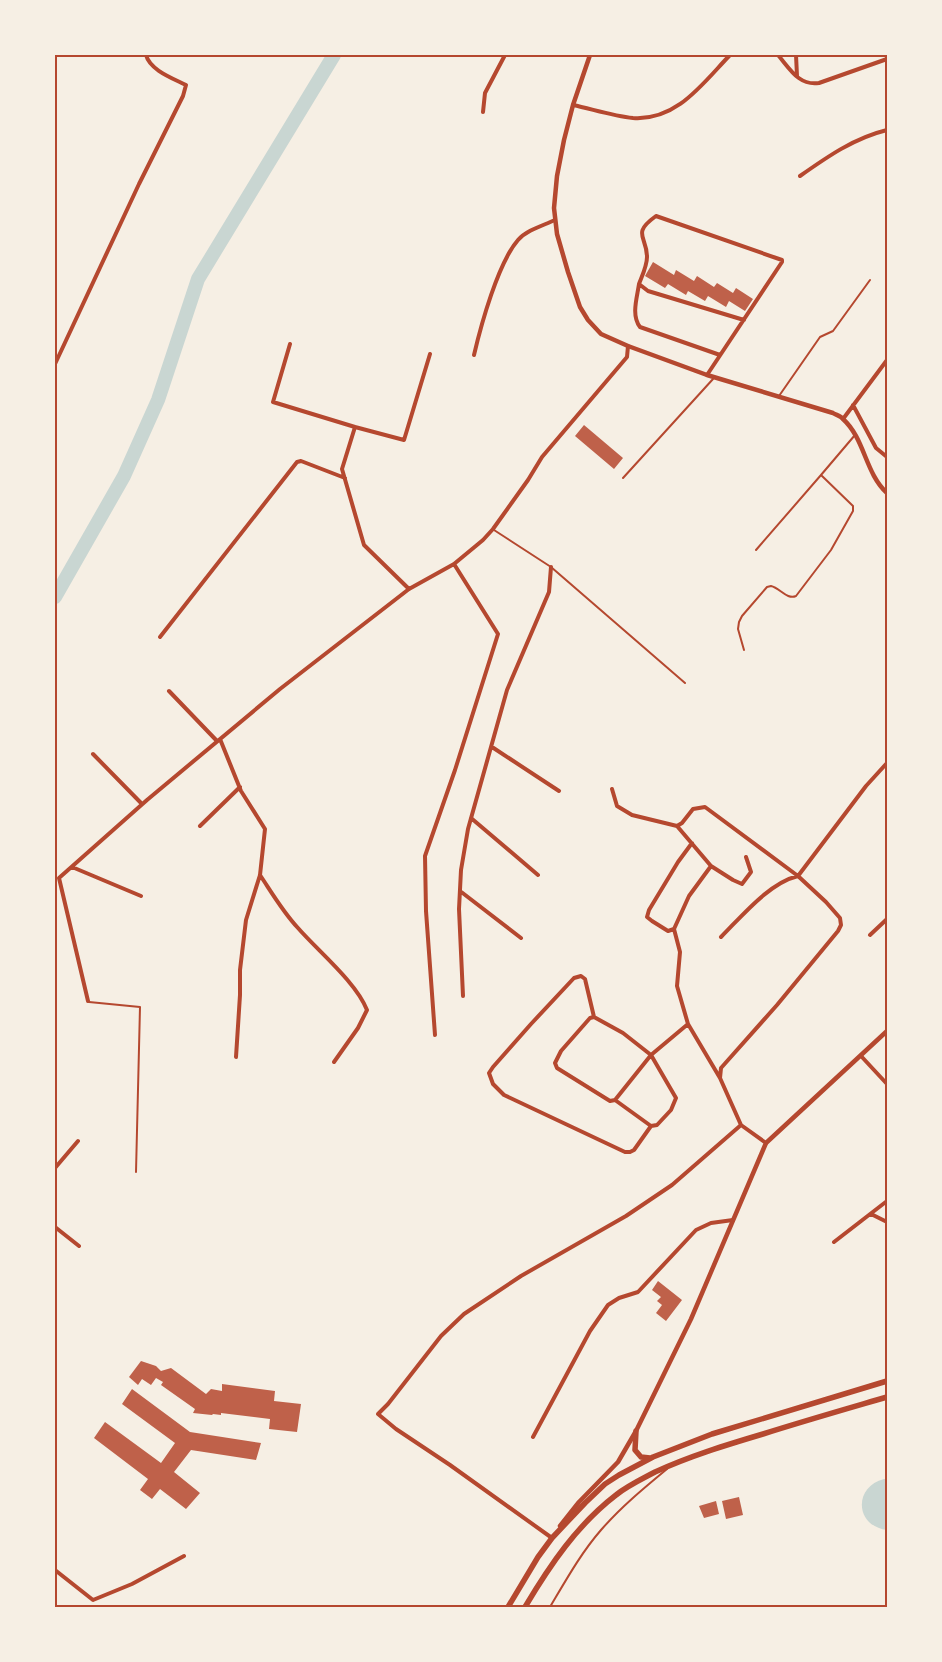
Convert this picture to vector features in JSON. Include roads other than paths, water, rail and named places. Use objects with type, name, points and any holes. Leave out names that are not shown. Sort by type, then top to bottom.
[{"type":"main road","points":[[508,1607],[538,1556],[552,1538],[605,1484],[619,1475],[650,1458],[712,1434],[887,1381]]},
{"type":"main road","points":[[525,1607],[556,1557],[580,1528],[601,1507],[633,1484],[674,1464],[728,1444],[887,1396]]},
{"type":"main road","points":[[636,1432],[635,1450],[641,1457],[650,1458]]},
{"type":"street","points":[[55,364],[138,184],[183,96],[186,85],[154,67],[146,55]]},
{"type":"street","points":[[483,112],[485,93],[505,55]]},
{"type":"street","points":[[590,55],[573,104],[557,176],[554,220],[572,288],[580,307],[594,329],[628,346],[707,375],[833,413],[843,419],[855,436],[873,476],[887,493]]},
{"type":"street","points":[[573,104],[632,118],[648,118],[667,113],[690,97],[730,55]]},
{"type":"street","points":[[778,55],[802,82],[810,84],[819,83],[887,59]]},
{"type":"street","points":[[796,55],[796,76]]},
{"type":"street","points":[[800,176],[838,149],[874,133],[887,130]]},
{"type":"street","points":[[707,375],[782,262],[780,258],[656,216],[643,229],[642,239],[647,250],[647,260],[639,284],[635,309],[636,321],[640,327],[720,355]]},
{"type":"street","points":[[474,355],[491,296],[511,251],[518,240],[524,235],[554,220]]},
{"type":"street","points":[[639,284],[648,291],[744,320]]},
{"type":"street","points":[[290,344],[273,402],[404,440],[430,354]]},
{"type":"street","points":[[88,1002],[57,879],[142,804],[280,689],[409,589],[454,564],[483,540],[528,480],[542,457],[627,356],[628,346]]},
{"type":"street","points":[[843,419],[887,360]]},
{"type":"street","points":[[853,405],[876,448],[887,457]]},
{"type":"street","points":[[355,427],[342,469],[364,545],[409,589]]},
{"type":"street","points":[[160,637],[297,462],[301,461],[345,478]]},
{"type":"street","points":[[435,1035],[424,856],[498,634],[454,564]]},
{"type":"street","points":[[464,996],[459,909],[463,861],[471,818],[507,690],[549,592],[551,567]]},
{"type":"street","points":[[169,691],[219,740],[240,787],[265,829],[260,875],[246,920],[240,970],[236,1057]]},
{"type":"street","points":[[492,747],[559,792]]},
{"type":"street","points":[[93,754],[142,804]]},
{"type":"street","points":[[721,937],[752,905],[773,888],[798,876],[866,786],[887,763]]},
{"type":"street","points":[[200,826],[240,787]]},
{"type":"street","points":[[612,789],[617,806],[632,815],[677,826],[711,866],[742,884],[751,872],[746,857]]},
{"type":"street","points":[[677,826],[682,823],[693,809],[705,807],[798,876],[840,918],[841,925],[777,1005],[721,1068],[720,1078]]},
{"type":"street","points":[[471,818],[538,875]]},
{"type":"street","points":[[674,929],[668,930],[647,917],[649,910],[678,862],[692,843]]},
{"type":"street","points":[[711,866],[689,896],[674,929],[680,952],[677,986],[688,1024],[720,1078],[741,1125],[766,1143]]},
{"type":"street","points":[[72,867],[141,896]]},
{"type":"street","points":[[260,875],[285,912],[337,968],[363,1000],[367,1010],[358,1028],[334,1062]]},
{"type":"street","points":[[460,891],[521,938]]},
{"type":"street","points":[[870,936],[887,919]]},
{"type":"street","points":[[581,976],[585,979],[594,1017],[623,1033],[651,1055],[676,1098],[671,1110],[657,1125],[651,1126],[634,1150],[630,1152],[625,1152],[504,1095],[493,1084],[489,1073],[530,1024],[574,978],[581,976]]},
{"type":"street","points":[[594,1017],[590,1018],[561,1051],[555,1063],[557,1068],[610,1101],[615,1100],[651,1126]]},
{"type":"street","points":[[615,1100],[651,1055],[688,1024]]},
{"type":"street","points":[[741,1125],[672,1185],[626,1216],[521,1276],[464,1314],[441,1336],[378,1414],[396,1429],[552,1538],[579,1502],[618,1462],[636,1432],[691,1319],[766,1143],[887,1031]]},
{"type":"street","points":[[861,1056],[887,1084]]},
{"type":"street","points":[[55,1168],[78,1141]]},
{"type":"street","points":[[834,1242],[887,1201]]},
{"type":"street","points":[[871,1214],[887,1222]]},
{"type":"street","points":[[533,1437],[590,1331],[608,1305],[619,1298],[638,1292],[696,1230],[710,1223],[733,1220]]},
{"type":"street","points":[[55,1227],[79,1246]]},
{"type":"street","points":[[55,1570],[93,1600],[132,1584],[184,1556]]},
{"type":"lane","points":[[778,397],[820,337],[833,331],[870,280]]},
{"type":"lane","points":[[623,478],[715,377]]},
{"type":"lane","points":[[756,550],[855,436]]},
{"type":"lane","points":[[744,650],[738,629],[742,616],[767,587],[771,586],[788,596],[796,596],[831,550],[853,511],[853,506],[822,475]]},
{"type":"lane","points":[[493,529],[551,567],[684,683]]},
{"type":"lane","points":[[88,1002],[140,1007],[136,1172]]},
{"type":"lane","points":[[550,1607],[580,1557],[601,1530],[622,1508],[674,1464]]},
{"type":"waterway","points":[[55,597],[124,476],[158,400],[198,279],[334,55]]}]
